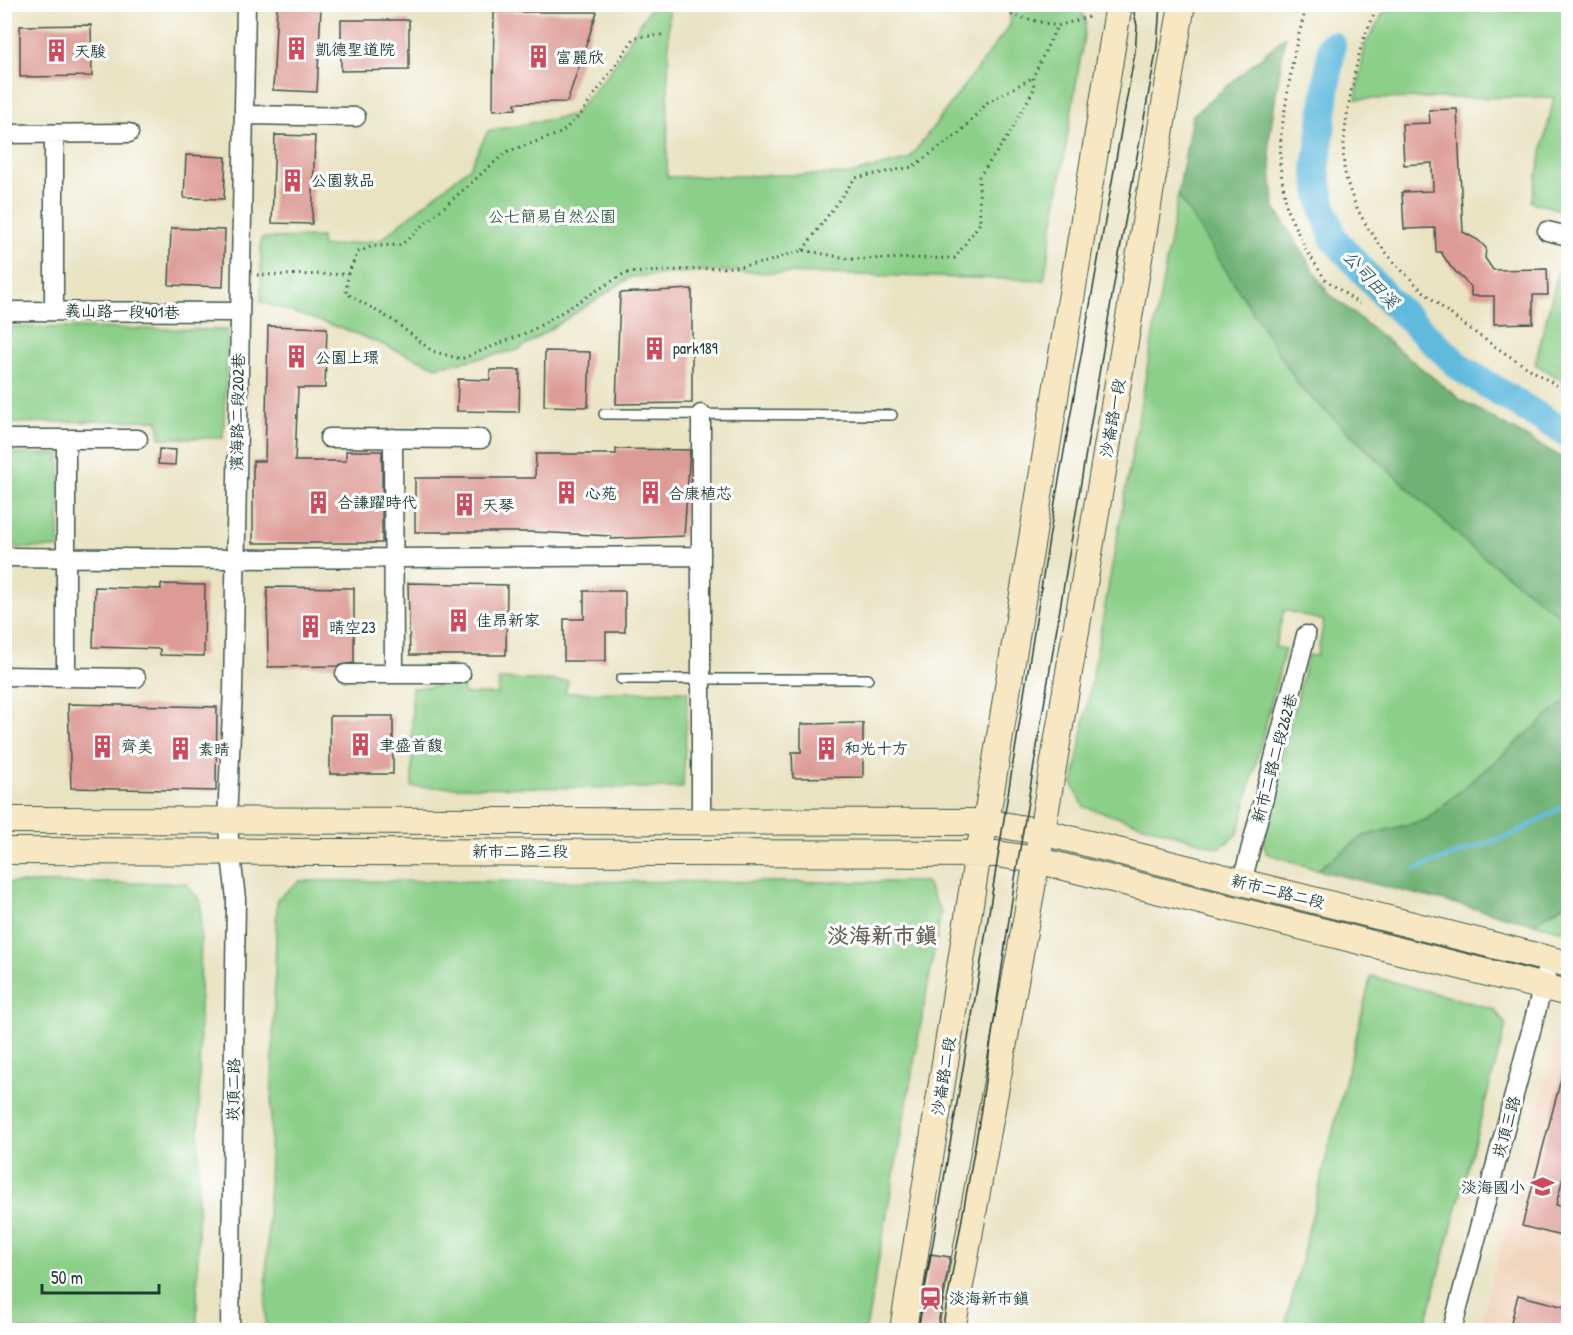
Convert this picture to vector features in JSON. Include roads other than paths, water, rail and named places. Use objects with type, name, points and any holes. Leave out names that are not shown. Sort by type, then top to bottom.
[{"type":"street","name":"濱海路二段202巷","points":[[227,820],[233,690],[233,559],[246,4]]},
{"type":"street","points":[[986,822],[1119,4]]},
{"type":"street","name":"沙崙路一段","points":[[1042,832],[1182,4]]},
{"type":"street","points":[[245,115],[356,117]]},
{"type":"street","points":[[4,134],[129,133]]},
{"type":"street","points":[[54,134],[54,310]]},
{"type":"street","points":[[1547,231],[1569,236]]},
{"type":"street","name":"義山路一段401巷","points":[[4,311],[239,312]]},
{"type":"street","points":[[700,414],[701,820]]},
{"type":"street","points":[[329,438],[481,439]]},
{"type":"street","points":[[393,438],[394,674]]},
{"type":"street","points":[[4,439],[138,439]]},
{"type":"street","points":[[66,439],[66,676]]},
{"type":"street","points":[[4,557],[233,559],[393,556],[699,556]]},
{"type":"street","name":"新市二路二段262巷","points":[[1242,882],[1306,635]]},
{"type":"street","points":[[345,674],[462,674]]},
{"type":"street","points":[[4,676],[136,678]]},
{"type":"street","name":"新市二路三段","points":[[4,820],[986,822]]},
{"type":"street","name":"崁頂二路","points":[[227,820],[236,898],[230,1330]]},
{"type":"street","name":"新市二路二段","points":[[986,822],[1042,832],[1559,961]]},
{"type":"street","name":"沙崙路二段","points":[[903,1330],[978,853],[986,822]]},
{"type":"street","points":[[952,1330],[1042,832]]},
{"type":"street","name":"新市二路三段","points":[[4,851],[978,853],[1036,860]]},
{"type":"street","name":"新市二路二段","points":[[1036,860],[1569,993]]},
{"type":"street","name":"崁頂三路","points":[[1452,1330],[1544,986],[1559,961]]},
{"type":"lane","points":[[604,414],[892,415]]},
{"type":"lane","points":[[621,678],[868,679]]},
{"type":"waterway","name":"公司田溪","points":[[1332,45],[1316,170],[1322,205],[1334,239],[1389,300],[1463,370],[1568,434]]},
{"type":"waterway","points":[[1415,869],[1514,834],[1568,804]]},
{"type":"tram line","points":[[918,1330],[977,987],[1054,508],[1135,52],[1137,26],[1132,4]]},
{"type":"tram line","points":[[942,1330],[978,1129],[1015,879],[1117,266],[1157,47],[1160,4]]},
{"type":"place","name":"凱德聖道院","points":[[297,49]]},
{"type":"place","name":"天駿","points":[[56,51]]},
{"type":"place","name":"富麗欣","points":[[538,57]]},
{"type":"place","name":"公園敦品","points":[[293,180]]},
{"type":"place","name":"park189","points":[[655,348]]},
{"type":"place","name":"公園上璟","points":[[297,357]]},
{"type":"place","name":"心苑","points":[[567,493]]},
{"type":"place","name":"合康植芯","points":[[650,493]]},
{"type":"place","name":"合謙躍時代","points":[[319,502]]},
{"type":"place","name":"天琴","points":[[464,505]]},
{"type":"place","name":"佳昂新家","points":[[458,620]]},
{"type":"place","name":"晴空23","points":[[311,627]]},
{"type":"place","name":"聿盛首馥","points":[[361,745]]},
{"type":"place","name":"齊美","points":[[103,746]]},
{"type":"place","name":"和光十方","points":[[826,748]]},
{"type":"place","name":"素晴","points":[[180,749]]},
{"type":"place","name":"淡海國小","points":[[1543,1187]]},
{"type":"place","name":"淡海新市鎮","points":[[931,1298]]},
{"type":"district","name":"淡海新市鎮","points":[[882,935]]},
{"type":"park label","name":"公七簡易自然公園","points":[[552,216]]}]
